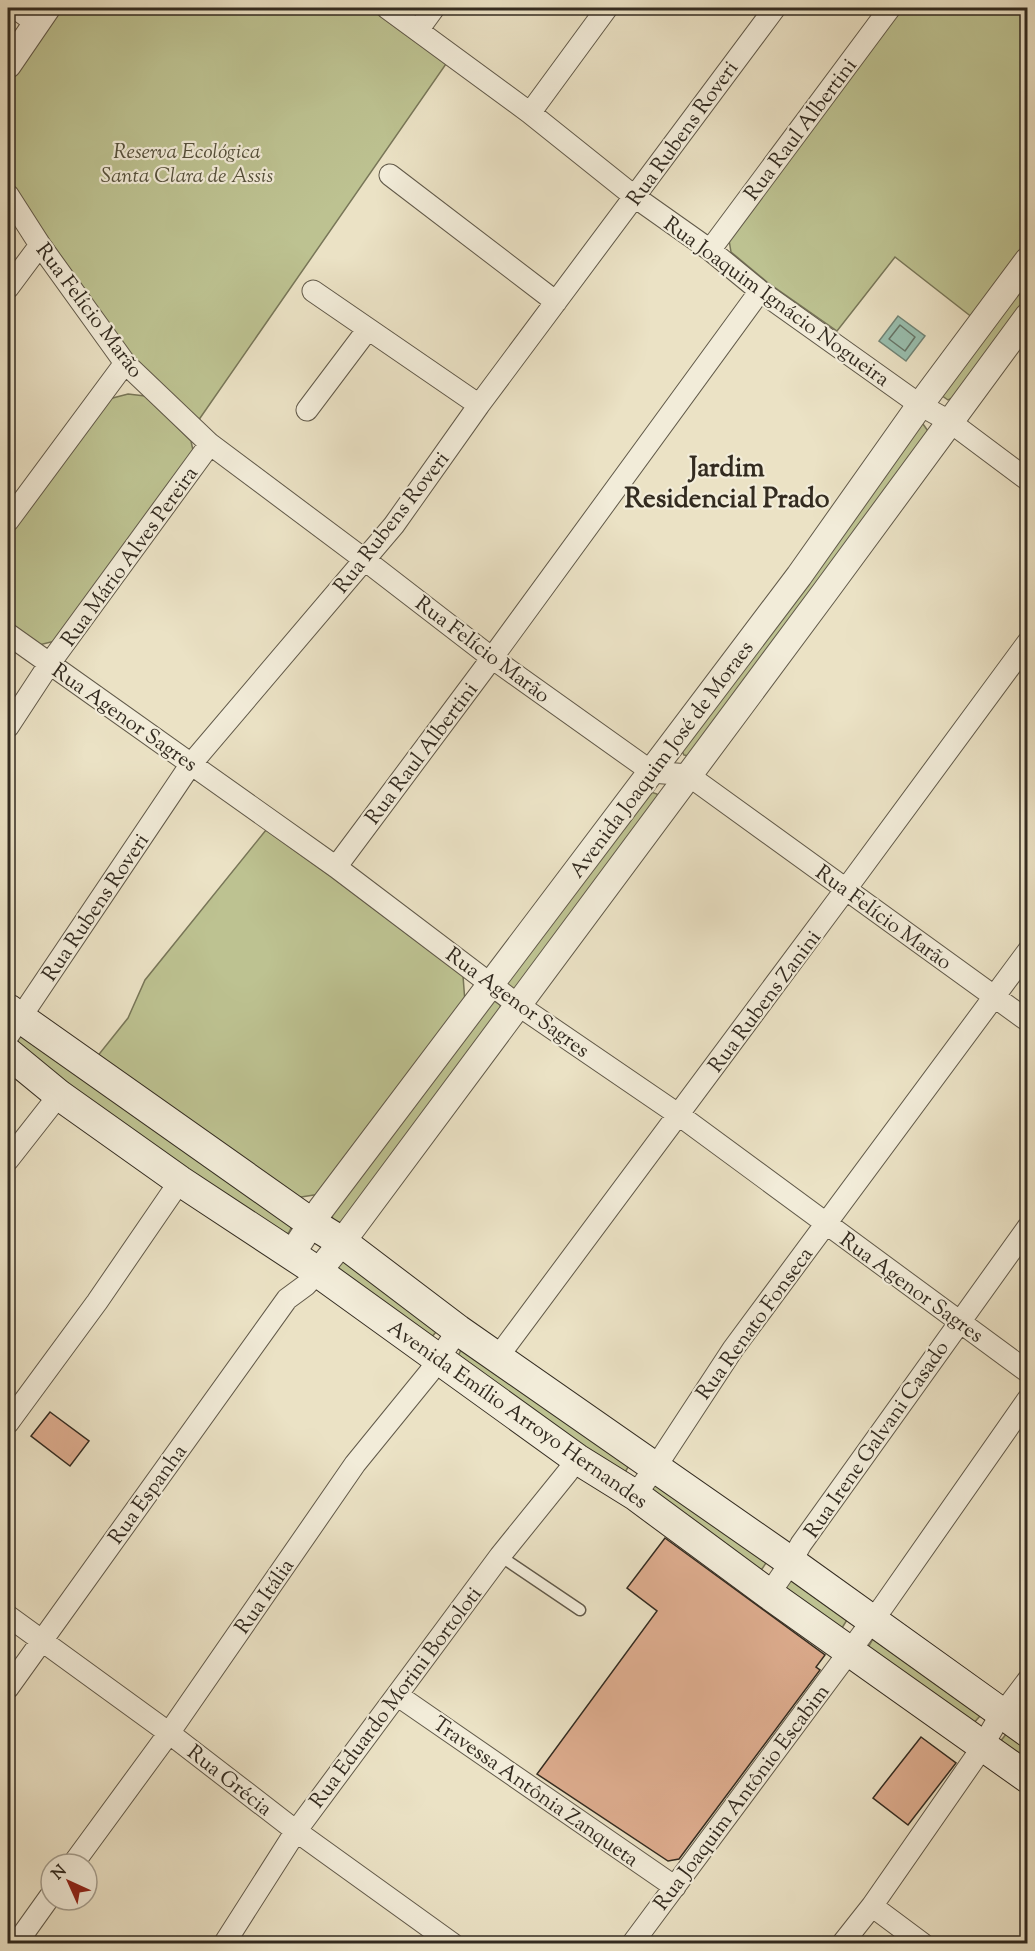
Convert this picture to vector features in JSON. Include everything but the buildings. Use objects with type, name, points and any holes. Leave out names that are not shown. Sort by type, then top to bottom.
[{"type":"main road","name":"Avenida Emílio Arroyo Hernandes","points":[[12,1021],[342,1242],[497,1358],[791,1562],[1028,1732]]},
{"type":"main road","name":"Avenida Emílio Arroyo Hernandes","points":[[8,1053],[58,1095],[180,1181],[318,1272],[577,1459],[634,1495],[1028,1778]]},
{"type":"street","points":[[8,64],[42,15],[15,8]]},
{"type":"street","name":"Rua Joaquim Ignácio Nogueira","points":[[387,8],[530,113],[635,196],[710,250],[760,291],[920,405],[949,421],[1028,480]]},
{"type":"street","points":[[418,30],[435,8]]},
{"type":"street","points":[[530,113],[607,8]]},
{"type":"street","name":"Rua Rubens Roveri","points":[[12,1021],[190,764],[394,525],[479,405],[775,8]]},
{"type":"street","name":"Rua Raul Albertini","points":[[710,250],[890,8]]},
{"type":"street","points":[[390,175],[556,302]]},
{"type":"street","name":"Rua Felício Marão","points":[[8,195],[40,245],[125,363],[210,444],[492,658],[652,771],[688,775],[1028,1021]]},
{"type":"street","points":[[8,288],[40,245]]},
{"type":"street","name":"Avenida Joaquim José de Moraes","points":[[291,1255],[311,1223],[490,983],[799,576],[920,405],[1028,260]]},
{"type":"street","points":[[313,291],[479,405]]},
{"type":"street","name":"Rua Raul Albertini","points":[[336,867],[760,291]]},
{"type":"street","name":"Avenida Joaquim José de Moraes","points":[[318,1272],[1028,316]]},
{"type":"street","points":[[307,410],[368,329]]},
{"type":"street","points":[[8,521],[125,363]]},
{"type":"street","name":"Rua Mário Alves Pereira","points":[[8,727],[50,663],[210,444]]},
{"type":"street","name":"Rua Agenor Sagres","points":[[8,634],[336,867],[518,1005],[679,1115],[1028,1372]]},
{"type":"street","name":"Rua Rubens Zanini","points":[[497,1358],[1028,642]]},
{"type":"street","name":"Rua Renato Fonseca","points":[[634,1495],[655,1468],[733,1349],[1028,951]]},
{"type":"street","points":[[8,1160],[58,1095]]},
{"type":"street","points":[[8,1423],[97,1302],[180,1181]]},
{"type":"street","name":"Rua Irene Galvani Casado","points":[[769,1594],[807,1534],[1028,1227]]},
{"type":"street","name":"Rua Espanha","points":[[287,1299],[292,1276],[291,1255]]},
{"type":"street","name":"Rua Espanha","points":[[8,1688],[287,1299],[306,1285],[318,1272]]},
{"type":"street","name":"Rua Itália","points":[[82,1852],[169,1733],[355,1464],[439,1359],[458,1330]]},
{"type":"street","name":"Rua Joaquim Antônio Escabim","points":[[632,1944],[891,1595],[1028,1399]]},
{"type":"street","name":"Rua Eduardo Morini Bortoloti","points":[[224,1944],[296,1831],[500,1556],[577,1459]]},
{"type":"street","name":"Rua Grécia","points":[[8,1616],[169,1733],[296,1831],[453,1944]]},
{"type":"street","points":[[842,1944],[872,1906],[1028,1680]]},
{"type":"street","name":"Travessa Antônia Zanqueta","points":[[397,1695],[675,1887]]},
{"type":"street","points":[[872,1906],[923,1944]]},
{"type":"street","points":[[16,1944],[39,1912]]},
{"type":"lane","points":[[500,1556],[580,1610]]},
{"type":"green space","name":"Reserva Ecológica Santa Clara de Assis","points":[[58,8],[369,8],[446,64],[198,421],[132,357],[8,181],[8,78]]},
{"type":"green space","points":[[902,8],[1027,8],[1027,244],[973,318],[895,257],[837,331],[767,282],[731,252],[729,240]]},
{"type":"green space","points":[[1027,272],[1027,301],[956,396],[948,400],[941,395]]},
{"type":"green space","points":[[128,394],[145,396],[191,441],[194,455],[59,640],[39,645],[8,623],[8,536],[109,399]]},
{"type":"green space","points":[[918,423],[923,424],[928,431],[689,756],[684,755],[682,751]]},
{"type":"green space","points":[[648,791],[657,794],[658,798],[520,989],[507,992],[506,979]]},
{"type":"green space","points":[[266,830],[463,976],[465,1002],[320,1194],[295,1198],[96,1058],[128,1018],[145,980]]},
{"type":"green space","points":[[493,1000],[500,1005],[501,1010],[345,1226],[333,1221],[332,1214]]},
{"type":"green space","points":[[24,1034],[292,1223],[289,1232],[275,1237],[14,1043]]},
{"type":"green space","points":[[342,1261],[346,1261],[436,1332],[430,1339],[335,1267]]},
{"type":"green space","points":[[471,1349],[630,1464],[624,1474],[457,1358],[461,1350]]},
{"type":"green space","points":[[655,1484],[768,1560],[762,1569],[751,1569],[648,1493]]},
{"type":"green space","points":[[788,1576],[847,1620],[842,1628],[784,1592]]},
{"type":"green space","points":[[874,1637],[980,1705],[980,1716],[973,1724],[870,1653],[869,1646]]},
{"type":"green space","points":[[1007,1733],[1027,1743],[1027,1767],[999,1743]]},
{"type":"water","points":[[898,316],[925,336],[906,361],[879,341]]},
{"type":"district","name":"Jardim Residencial Prado","points":[[727,482]]}]
